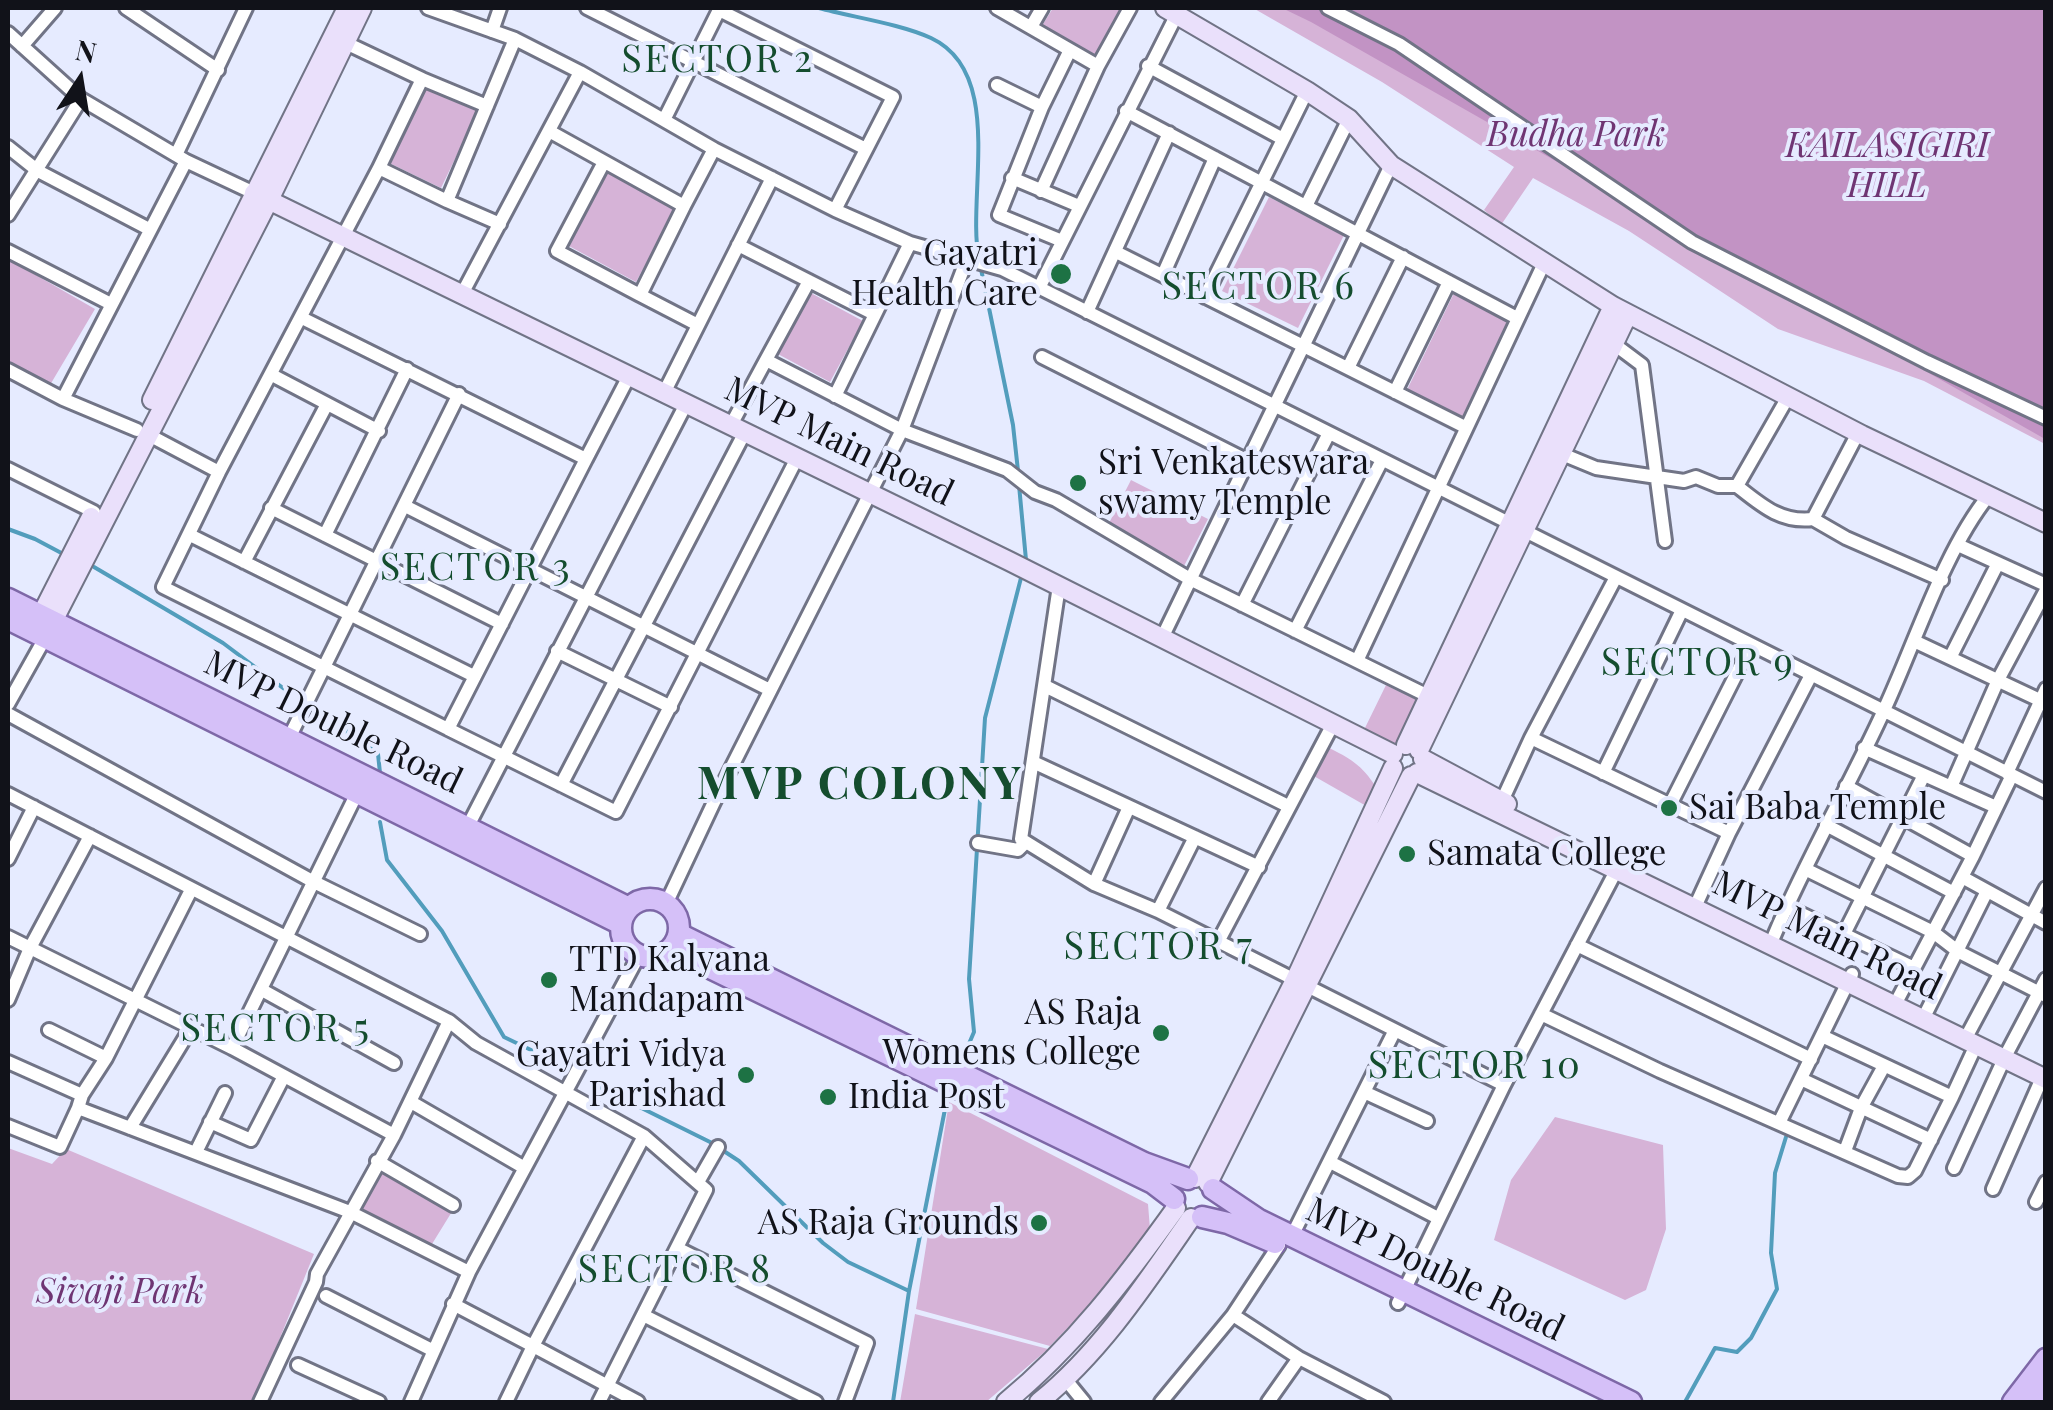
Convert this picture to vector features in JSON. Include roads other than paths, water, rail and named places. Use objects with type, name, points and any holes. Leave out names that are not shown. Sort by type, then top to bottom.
[{"type":"main road","name":"MVP Double Road","points":[[8,598],[43,626],[625,916]]},
{"type":"main road","name":"MVP Double Road","points":[[8,619],[43,626],[289,738],[362,783]]},
{"type":"main road","points":[[647,899],[666,904],[677,917],[675,941],[656,956],[639,955],[625,942],[625,916],[647,899]]},
{"type":"main road","name":"MVP Double Road","points":[[675,941],[1029,1114],[1204,1185],[1286,1241]]},
{"type":"main road","name":"MVP Double Road","points":[[1029,1114],[1153,1183],[1186,1210],[1286,1241],[1613,1400]]},
{"type":"main road","points":[[1204,1185],[1214,1205],[1186,1210],[1176,1190],[1204,1185]]},
{"type":"main road","points":[[2013,1402],[2046,1359]]},
{"type":"main road","points":[[2030,1402],[2046,1383]]},
{"type":"street","points":[[22,46],[55,8]]},
{"type":"street","points":[[126,8],[218,70]]},
{"type":"street","points":[[63,399],[150,229],[246,8]]},
{"type":"street","points":[[261,197],[347,8]]},
{"type":"street","points":[[43,626],[261,197],[362,8]]},
{"type":"street","points":[[492,30],[500,8]]},
{"type":"street","points":[[587,8],[866,149]]},
{"type":"street","points":[[997,8],[1098,66]]},
{"type":"street","points":[[1031,27],[1042,8]]},
{"type":"street","points":[[1041,190],[1098,66],[1130,8]]},
{"type":"street","points":[[1328,8],[1399,44],[1692,242],[1926,362],[2046,418]]},
{"type":"street","points":[[433,9],[515,39],[714,149],[835,210],[910,243],[994,266],[2046,792]]},
{"type":"street","points":[[664,120],[716,9],[893,96],[835,210]]},
{"type":"street","points":[[1039,288],[1171,11],[1308,91],[1349,119],[1391,165],[1621,310],[1858,433],[2046,523]]},
{"type":"street","points":[[8,33],[81,100],[181,158],[261,197]]},
{"type":"street","points":[[447,201],[515,39]]},
{"type":"street","points":[[346,43],[487,106]]},
{"type":"street","points":[[1062,241],[999,214],[1042,107],[1070,50]]},
{"type":"street","points":[[1148,66],[1283,139]]},
{"type":"street","points":[[462,294],[580,72]]},
{"type":"street","points":[[422,79],[163,587],[616,812],[797,458]]},
{"type":"street","points":[[998,85],[1042,107]]},
{"type":"street","points":[[1205,297],[1308,91]]},
{"type":"street","points":[[8,215],[81,100]]},
{"type":"street","points":[[1126,110],[1518,318]]},
{"type":"street","points":[[1306,206],[1349,119]]},
{"type":"street","points":[[549,131],[684,206]]},
{"type":"street","points":[[1087,312],[1169,134]]},
{"type":"street","points":[[8,147],[38,172],[150,229]]},
{"type":"street","points":[[640,295],[714,149]]},
{"type":"street","points":[[1162,275],[1215,158]]},
{"type":"street","points":[[604,162],[557,251],[698,325]]},
{"type":"street","points":[[1162,638],[1391,165]]},
{"type":"street","points":[[378,168],[500,224]]},
{"type":"street","points":[[664,393],[772,178]]},
{"type":"street","points":[[1012,178],[1080,206]]},
{"type":"street","name":"MVP Main Road","points":[[261,197],[1034,573],[1617,869],[1697,903],[2044,1075]]},
{"type":"street","points":[[835,396],[910,243]]},
{"type":"street","points":[[738,245],[874,314]]},
{"type":"street","points":[[8,251],[111,304]]},
{"type":"street","points":[[1116,252],[1465,428]]},
{"type":"street","points":[[1348,368],[1403,257]]},
{"type":"street","points":[[666,904],[902,430],[970,260]]},
{"type":"street","points":[[1357,661],[1545,261]]},
{"type":"street","points":[[561,785],[645,627],[766,360],[809,282]]},
{"type":"street","points":[[1395,392],[1449,282]]},
{"type":"street","points":[[1204,1185],[1409,761],[1517,528],[1600,334],[1621,310]]},
{"type":"street","points":[[1409,761],[1428,696],[1517,528],[1562,454],[1616,344],[1621,310]]},
{"type":"street","points":[[302,318],[586,460]]},
{"type":"street","points":[[1600,334],[1642,365],[1664,541]]},
{"type":"street","points":[[1042,357],[1248,461]]},
{"type":"street","points":[[766,360],[902,430],[1012,473],[1035,492],[1056,500],[1190,580],[1428,696]]},
{"type":"street","points":[[324,535],[379,431],[406,369]]},
{"type":"street","points":[[8,370],[219,472]]},
{"type":"street","points":[[272,375],[379,431]]},
{"type":"street","points":[[448,729],[629,376]]},
{"type":"street","points":[[289,738],[460,394]]},
{"type":"street","points":[[1738,486],[1788,396]]},
{"type":"street","points":[[244,562],[327,404]]},
{"type":"street","points":[[464,834],[686,404]]},
{"type":"street","points":[[8,704],[94,512],[142,432]]},
{"type":"street","points":[[1242,605],[1329,433]]},
{"type":"street","points":[[1813,519],[1858,433]]},
{"type":"street","points":[[1562,454],[1596,468],[1684,482],[1696,477],[1718,486],[1738,486],[1770,512],[1796,521],[1813,519],[1846,538],[1942,580]]},
{"type":"street","points":[[1295,631],[1382,460]]},
{"type":"street","points":[[8,469],[94,512]]},
{"type":"street","points":[[1774,936],[1884,711],[1958,545],[1989,494]]},
{"type":"street","points":[[405,506],[770,690]]},
{"type":"street","points":[[271,508],[502,624]]},
{"type":"street","points":[[190,535],[474,676]]},
{"type":"street","points":[[1951,787],[1998,680],[2046,588],[1958,545]]},
{"type":"street","points":[[1950,658],[1998,563]]},
{"type":"street","points":[[1502,802],[1531,738],[1616,577]]},
{"type":"street","points":[[1060,586],[1020,835],[1025,842],[1094,884],[1158,911],[1504,1085]]},
{"type":"street","points":[[1603,773],[1682,610]]},
{"type":"street","points":[[1900,997],[1973,856],[2044,697],[1914,641]]},
{"type":"street","points":[[1670,805],[1752,645]]},
{"type":"street","points":[[557,651],[670,707]]},
{"type":"street","points":[[1697,903],[1728,833],[1811,675]]},
{"type":"street","points":[[1045,686],[1288,806]]},
{"type":"street","points":[[8,714],[314,882],[420,934]]},
{"type":"street","points":[[1218,942],[1333,724]]},
{"type":"street","points":[[1531,738],[1728,833]]},
{"type":"street","points":[[1864,748],[1996,807]]},
{"type":"street","points":[[1409,761],[1502,802],[1851,978],[1900,997],[1973,1038]]},
{"type":"street","points":[[1034,762],[1258,867]]},
{"type":"street","points":[[1844,934],[1924,775]]},
{"type":"street","points":[[232,1048],[362,783]]},
{"type":"street","points":[[1846,786],[1973,856]]},
{"type":"street","points":[[8,794],[449,1021],[476,1044],[644,1136],[706,1190],[646,1316],[599,1402]]},
{"type":"street","points":[[8,858],[34,807]]},
{"type":"street","points":[[1094,884],[1129,807]]},
{"type":"street","points":[[1826,826],[1954,893]]},
{"type":"street","points":[[8,1000],[30,948],[90,836]]},
{"type":"street","points":[[1158,911],[1194,838]]},
{"type":"street","points":[[978,843],[1018,850],[1025,842]]},
{"type":"street","points":[[1400,1298],[1504,1085],[1617,869]]},
{"type":"street","points":[[1805,869],[1933,932],[1958,952],[2042,994]]},
{"type":"street","points":[[1962,877],[2046,923]]},
{"type":"street","points":[[1541,1014],[1660,1071],[1898,1176],[1908,1177],[1915,1171],[1952,1098],[2000,972],[2046,888]]},
{"type":"street","points":[[8,1126],[60,1147],[190,890]]},
{"type":"street","points":[[1926,1011],[1987,891]]},
{"type":"street","points":[[1786,907],[1914,968]]},
{"type":"street","points":[[8,937],[394,1134]]},
{"type":"street","points":[[1577,945],[1811,1059]]},
{"type":"street","points":[[411,1402],[468,1272],[639,955]]},
{"type":"street","points":[[1780,1121],[1851,978]]},
{"type":"street","points":[[1954,1168],[2006,1055],[2042,994],[2046,978]]},
{"type":"street","points":[[262,990],[394,1063]]},
{"type":"street","points":[[260,1402],[317,1274],[411,1102],[449,1021]]},
{"type":"street","points":[[130,1128],[191,1028]]},
{"type":"street","points":[[49,1030],[106,1058]]},
{"type":"street","points":[[1161,1402],[1233,1315],[1286,1241],[1394,1032]]},
{"type":"street","points":[[1822,1036],[1952,1098]]},
{"type":"street","points":[[8,1062],[130,1128],[350,1212],[468,1272]]},
{"type":"street","points":[[1844,1151],[1884,1066]]},
{"type":"street","points":[[1993,1189],[2044,1075]]},
{"type":"street","points":[[210,1122],[251,1140],[284,1076]]},
{"type":"street","points":[[1801,1080],[1931,1140]]},
{"type":"street","points":[[1364,1092],[1427,1120]]},
{"type":"street","points":[[196,1152],[225,1093]]},
{"type":"street","points":[[411,1102],[523,1167]]},
{"type":"street","points":[[506,1402],[644,1136]]},
{"type":"street","points":[[698,1182],[718,1146]]},
{"type":"street","points":[[377,1161],[452,1205]]},
{"type":"street","points":[[1330,1162],[1438,1218]]},
{"type":"street","points":[[2036,1202],[2046,1182]]},
{"type":"street","points":[[1039,1402],[1066,1380],[1131,1304],[1186,1210]]},
{"type":"street","points":[[1006,1402],[1050,1366],[1186,1210]]},
{"type":"street","points":[[677,1248],[868,1343],[845,1402]]},
{"type":"street","points":[[326,1296],[432,1350]]},
{"type":"street","points":[[454,1304],[638,1402]]},
{"type":"street","points":[[1233,1315],[1299,1358],[1384,1402]]},
{"type":"street","points":[[646,1316],[816,1402]]},
{"type":"street","points":[[1268,1402],[1299,1358]]},
{"type":"street","points":[[298,1365],[379,1402]]},
{"type":"street","points":[[1066,1380],[1084,1402]]},
{"type":"waterway","points":[[819,8],[919,33],[954,55],[968,78],[976,107],[979,260]]},
{"type":"waterway","points":[[981,269],[1013,425],[1018,471]]},
{"type":"waterway","points":[[1019,485],[1026,560]]},
{"type":"waterway","points":[[8,529],[67,556]]},
{"type":"waterway","points":[[94,567],[223,643],[291,694]]},
{"type":"waterway","points":[[959,1067],[974,1032],[969,979],[985,718],[1022,574]]},
{"type":"waterway","points":[[318,711],[378,754],[380,773]]},
{"type":"waterway","points":[[380,822],[387,860],[442,931],[504,1037],[558,1063]]},
{"type":"waterway","points":[[591,1083],[710,1142],[739,1161],[823,1243],[848,1262],[909,1291]]},
{"type":"waterway","points":[[893,1402],[909,1291],[948,1094]]},
{"type":"waterway","points":[[1685,1402],[1715,1348],[1737,1352],[1751,1338],[1777,1289],[1771,1253],[1775,1173],[1786,1137]]},
{"type":"place","name":"Gayatri Health Care","points":[[1061,274]]},
{"type":"place","name":"Sri Venkateswara swamy Temple","points":[[1078,483]]},
{"type":"place","name":"Sai Baba Temple","points":[[1669,808]]},
{"type":"place","name":"Samata College","points":[[1407,854]]},
{"type":"place","name":"TTD Kalyana Mandapam","points":[[549,980]]},
{"type":"place","name":"AS Raja Womens College","points":[[1161,1033]]},
{"type":"place","name":"Gayatri Vidya Parishad","points":[[746,1075]]},
{"type":"place","name":"India Post","points":[[828,1097]]},
{"type":"place","name":"AS Raja Grounds","points":[[1039,1223]]},
{"type":"district","name":"SECTOR 2","points":[[718,60]]},
{"type":"district","name":"SECTOR 6","points":[[1259,287]]},
{"type":"district","name":"SECTOR 3","points":[[476,568]]},
{"type":"district","name":"SECTOR 9","points":[[1698,663]]},
{"type":"district","name":"MVP COLONY","points":[[860,785]]},
{"type":"district","name":"SECTOR 7","points":[[1159,947]]},
{"type":"district","name":"SECTOR 5","points":[[276,1029]]},
{"type":"district","name":"SECTOR 10","points":[[1475,1066]]},
{"type":"district","name":"SECTOR 8","points":[[675,1270]]},
{"type":"park label","name":"Budha Park","points":[[1576,135]]},
{"type":"park label","name":"KAILASIGIRI HILL","points":[[1887,166]]},
{"type":"park label","name":"Sivaji Park","points":[[120,1292]]}]
